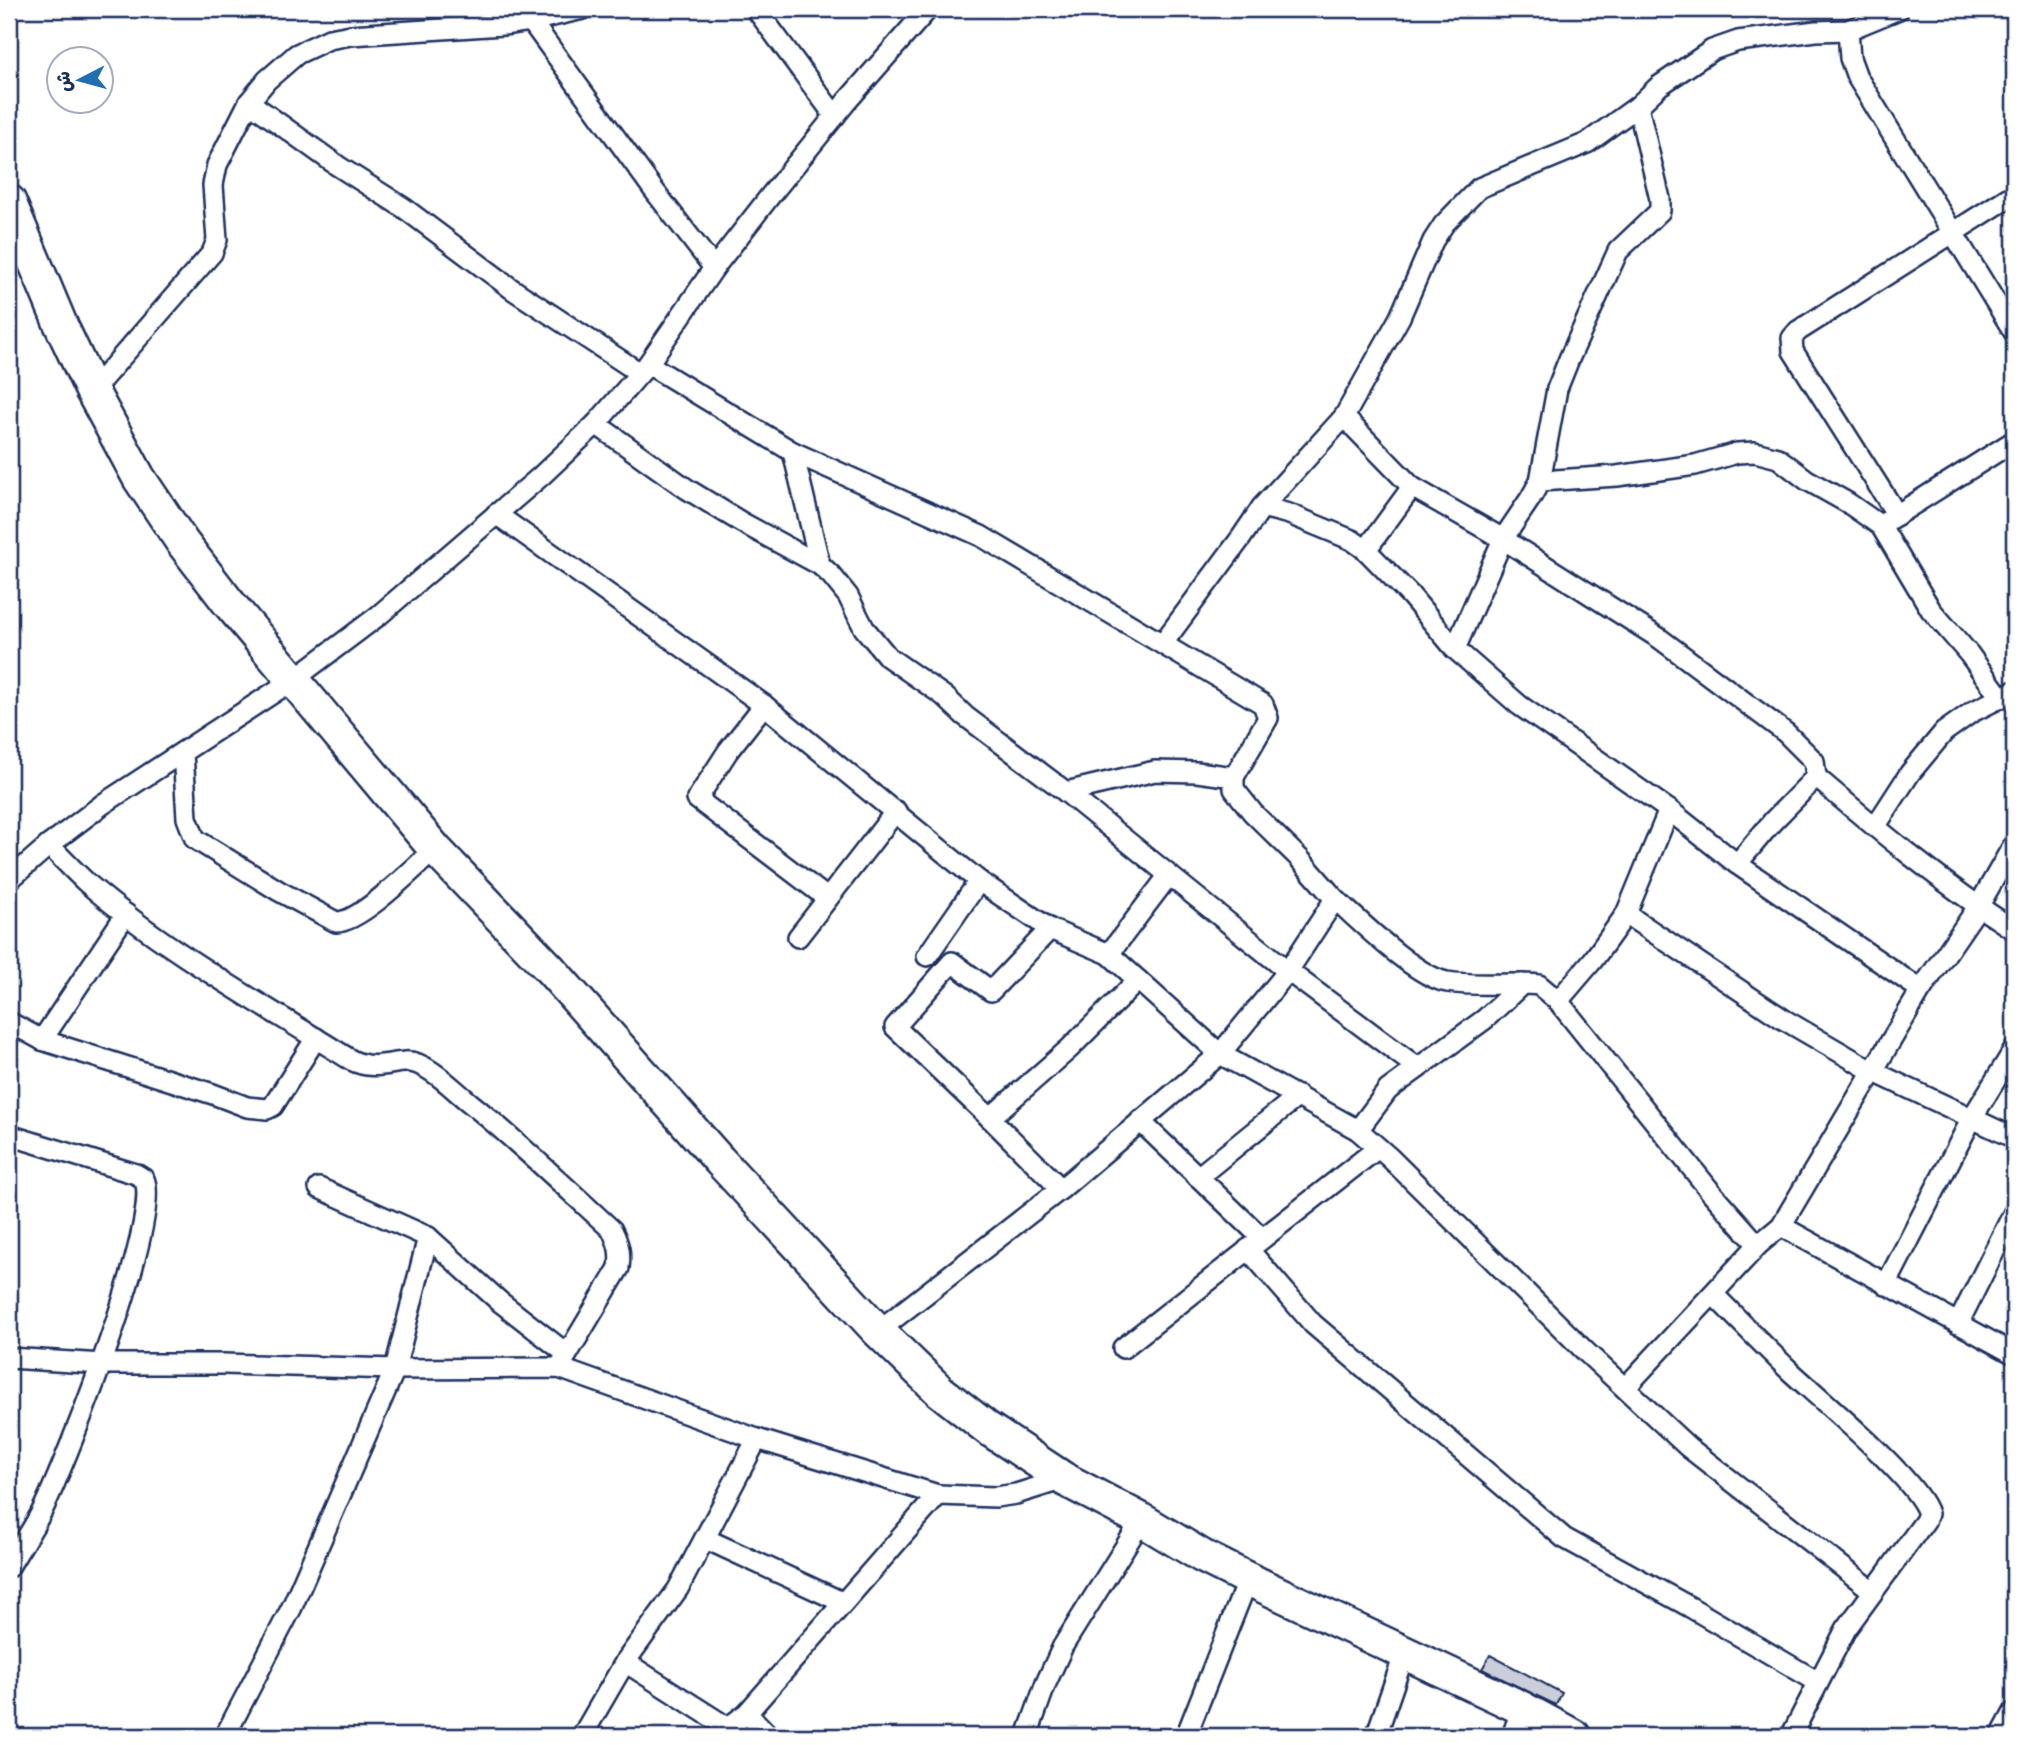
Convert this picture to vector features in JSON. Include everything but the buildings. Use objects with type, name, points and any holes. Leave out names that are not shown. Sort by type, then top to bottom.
[{"type":"main road","points":[[9,201],[60,324],[92,391],[139,478],[182,542],[293,680],[435,849],[550,970],[878,1331],[940,1391],[987,1428],[1064,1479],[1142,1520],[1202,1556],[1405,1652],[1517,1722],[1574,1736]]},
{"type":"street","points":[[92,391],[212,253],[217,240],[212,185],[217,165],[249,102],[267,80],[297,54],[329,39],[531,21],[583,9]]},
{"type":"street","points":[[756,9],[835,116]]},
{"type":"street","points":[[9,880],[103,804],[293,680],[387,609],[434,571],[596,424],[644,368],[714,268],[835,116],[929,9]]},
{"type":"street","points":[[1163,643],[1262,507],[1344,417],[1399,317],[1433,241],[1444,225],[1479,188],[1587,143],[1638,106],[1659,86],[1712,50],[1738,41],[1816,31],[1848,30],[1899,9]]},
{"type":"street","points":[[531,21],[645,179],[714,268]]},
{"type":"street","points":[[1848,30],[1850,58],[1857,77],[2014,332]]},
{"type":"street","points":[[249,102],[338,166],[404,208],[524,297],[793,452],[981,536],[1263,704],[1268,718],[1234,776],[1236,793],[1335,899],[1425,974],[1446,982],[1496,986],[1539,985],[1558,1001],[1710,1192],[1758,1245]]},
{"type":"street","points":[[1455,649],[1503,539],[1540,481],[1557,389],[1618,251],[1660,211],[1660,199],[1638,106]]},
{"type":"street","points":[[1874,827],[1910,774],[1944,732],[1972,712],[2008,695],[1931,610],[1889,520],[1793,351],[1792,338],[1798,331],[2014,194]]},
{"type":"street","points":[[1344,417],[1412,487],[1503,539],[1659,638],[1786,733],[1814,761],[1816,777],[1874,827],[2014,930]]},
{"type":"street","points":[[596,424],[687,489],[820,565],[848,596],[864,628],[888,657],[944,696],[965,716],[1066,792],[1288,971],[1418,1068]]},
{"type":"street","points":[[1889,520],[2014,441]]},
{"type":"street","points":[[793,452],[820,565]]},
{"type":"street","points":[[1540,481],[1644,473],[1695,465],[1737,453],[1755,452],[1778,458],[1807,480],[1848,503],[1889,520]]},
{"type":"street","points":[[1366,550],[1412,487]]},
{"type":"street","points":[[1262,507],[1319,525],[1352,540],[1366,550],[1410,595],[1455,649],[1519,705],[1669,810],[1737,864],[1921,990]]},
{"type":"street","points":[[496,514],[764,705],[979,881],[1050,929],[1109,954],[1220,1054],[1358,1130],[1688,1447],[1873,1591]]},
{"type":"street","points":[[764,705],[697,799],[827,898]]},
{"type":"street","points":[[183,752],[187,818],[195,839],[335,922],[343,923],[372,905],[435,849]]},
{"type":"street","points":[[1066,792],[1155,771],[1234,776]]},
{"type":"street","points":[[1737,864],[1773,821],[1816,777]]},
{"type":"street","points":[[1558,1001],[1593,960],[1626,914],[1669,810]]},
{"type":"street","points":[[798,937],[896,811]]},
{"type":"street","points":[[1625,1388],[1758,1245],[1781,1226],[1921,990],[1978,906],[2014,844]]},
{"type":"street","points":[[49,845],[86,882],[125,914],[232,986],[316,1038],[369,1067],[406,1061],[416,1063],[434,1073],[503,1128],[612,1230],[619,1243],[619,1268],[563,1361]]},
{"type":"street","points":[[1109,954],[1169,875]]},
{"type":"street","points":[[927,956],[979,881]]},
{"type":"street","points":[[878,1331],[1061,1189],[1220,1054],[1288,971],[1335,899]]},
{"type":"street","points":[[42,1040],[125,914]]},
{"type":"street","points":[[1626,914],[1783,1019],[1874,1072],[2014,1138]]},
{"type":"street","points":[[1050,929],[991,990],[952,962],[895,1027],[1061,1189]]},
{"type":"street","points":[[990,1118],[1069,1049],[1138,980]]},
{"type":"street","points":[[1358,1130],[1388,1090],[1485,1018],[1522,984]]},
{"type":"street","points":[[9,1022],[42,1040],[247,1107],[267,1109],[273,1106],[316,1038]]},
{"type":"street","points":[[1886,1285],[1972,1118],[2014,1050]]},
{"type":"street","points":[[1198,1177],[1298,1096]]},
{"type":"street","points":[[1140,1121],[1198,1177],[1255,1244],[1313,1324],[1564,1538],[1818,1682]]},
{"type":"street","points":[[9,1135],[136,1174],[147,1184],[141,1229],[122,1305],[103,1364],[44,1507],[9,1567]]},
{"type":"street","points":[[1123,1348],[1378,1148]]},
{"type":"street","points":[[319,1188],[428,1237],[563,1361],[757,1439],[938,1495],[996,1497],[1016,1494],[1064,1479]]},
{"type":"street","points":[[1958,1324],[2014,1212]]},
{"type":"street","points":[[1781,1226],[2014,1354]]},
{"type":"street","points":[[225,1736],[292,1607],[395,1369],[428,1237]]},
{"type":"street","points":[[1713,1294],[1921,1498],[1928,1514],[1846,1629],[1791,1736]]},
{"type":"street","points":[[9,1358],[103,1364],[395,1369],[563,1361]]},
{"type":"street","points":[[582,1736],[625,1662],[678,1589],[757,1439]]},
{"type":"street","points":[[625,1662],[722,1732],[747,1713],[938,1495]]},
{"type":"street","points":[[1027,1736],[1045,1683],[1063,1647],[1142,1520]]},
{"type":"street","points":[[706,1539],[842,1602]]},
{"type":"street","points":[[1186,1736],[1248,1579]]},
{"type":"street","points":[[1376,1736],[1405,1652]]},
{"type":"street","points":[[2001,1736],[2014,1712]]},
{"type":"street","points":[[747,1713],[769,1736]]}]
